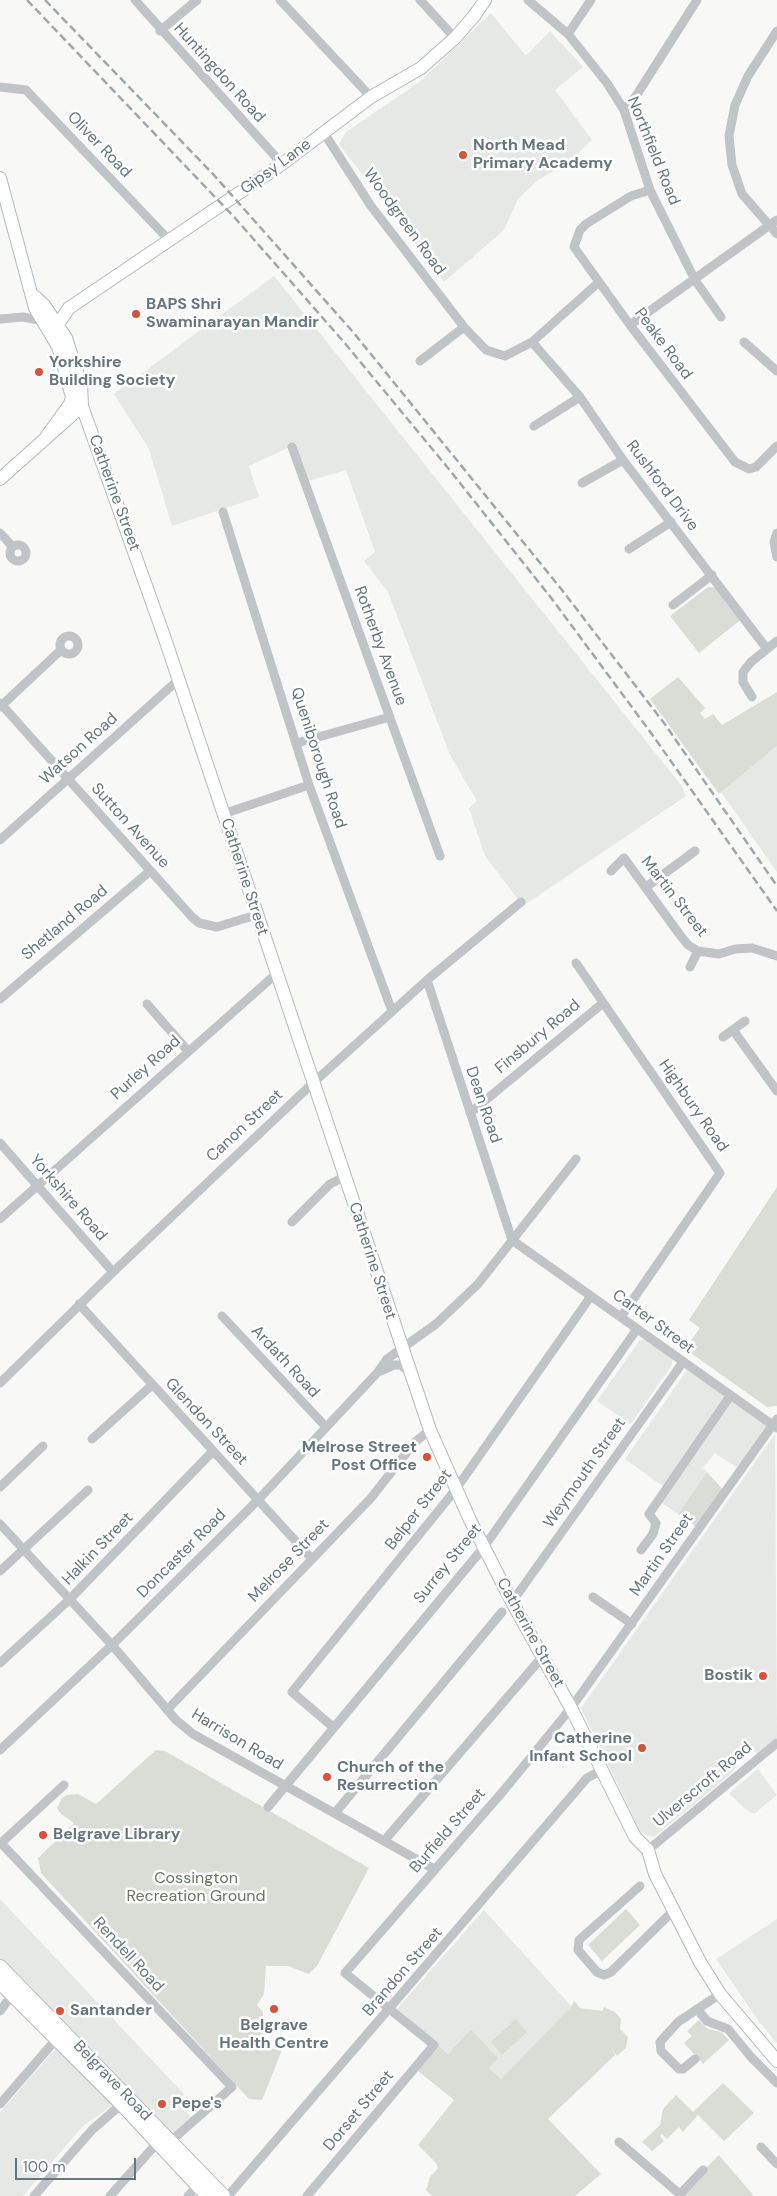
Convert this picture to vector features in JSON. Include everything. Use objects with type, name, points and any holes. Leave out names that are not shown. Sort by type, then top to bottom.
[{"type":"main road","name":"Belgrave Road","points":[[0,1967],[60,2034],[164,2142],[223,2196]]},
{"type":"main road","name":"Belgrave Road","points":[[0,1982],[60,2034]]},
{"type":"main road","name":"Belgrave Road","points":[[164,2142],[208,2196]]},
{"type":"street","name":"Huntingdon Road","points":[[135,0],[160,31],[282,164]]},
{"type":"street","points":[[160,31],[197,0]]},
{"type":"street","points":[[280,0],[371,97]]},
{"type":"street","points":[[420,0],[455,38]]},
{"type":"street","name":"Gipsy Lane","points":[[82,406],[72,390],[56,345],[58,324],[69,308],[282,164],[371,97],[421,68],[455,38],[485,0]]},
{"type":"street","name":"Northfield Road","points":[[528,0],[568,34],[607,83],[624,110],[650,190],[695,280],[721,318]]},
{"type":"street","points":[[568,34],[591,0]]},
{"type":"street","points":[[624,110],[636,96],[697,0]]},
{"type":"street","points":[[777,31],[748,76],[735,105],[729,136],[732,165],[742,194],[774,223],[777,234]]},
{"type":"street","name":"Oliver Road","points":[[0,86],[26,90],[169,240]]},
{"type":"street","name":"Woodgreen Road","points":[[324,132],[371,206],[464,327],[486,350],[504,356],[532,342],[598,282]]},
{"type":"street","points":[[0,178],[41,320],[56,345]]},
{"type":"street","name":"Peake Road","points":[[650,190],[631,196],[586,224],[575,240],[574,248],[630,325],[735,462],[749,469],[756,467],[777,446]]},
{"type":"street","points":[[630,325],[774,223]]},
{"type":"street","points":[[0,479],[82,406],[81,384],[58,324],[44,305],[33,295]]},
{"type":"street","points":[[23,317],[33,295]]},
{"type":"street","points":[[44,305],[69,308]]},
{"type":"street","points":[[0,319],[23,317],[58,324]]},
{"type":"street","points":[[420,360],[464,327]]},
{"type":"street","name":"Rushford Drive","points":[[532,342],[580,397],[623,460],[767,649]]},
{"type":"street","points":[[744,342],[774,368]]},
{"type":"street","points":[[46,437],[70,404],[72,390]]},
{"type":"street","points":[[534,426],[580,397]]},
{"type":"street","name":"Catherine Street","points":[[82,406],[164,636],[177,681],[430,1430],[456,1489],[512,1602],[572,1708],[635,1837],[648,1850],[655,1874],[673,1911],[720,1994],[777,2061]]},
{"type":"street","points":[[62,425],[73,423],[82,425],[93,433]]},
{"type":"street","name":"Rotherby Avenue","points":[[292,447],[440,856]]},
{"type":"street","points":[[582,484],[623,460]]},
{"type":"street","name":"Queniborough Road","points":[[224,512],[309,785],[392,1012]]},
{"type":"street","points":[[629,549],[671,522]]},
{"type":"street","points":[[0,533],[13,547]]},
{"type":"street","points":[[777,534],[774,542],[777,557]]},
{"type":"street","points":[[673,605],[712,575]]},
{"type":"street","points":[[752,697],[742,682],[742,672],[751,662],[777,641]]},
{"type":"street","points":[[1,705],[61,650]]},
{"type":"street","name":"Watson Road","points":[[0,840],[177,681]]},
{"type":"street","name":"Sutton Avenue","points":[[1,705],[150,871],[200,923],[217,928],[256,916]]},
{"type":"street","points":[[297,743],[390,717]]},
{"type":"street","points":[[223,814],[309,785]]},
{"type":"street","points":[[646,887],[695,851]]},
{"type":"street","name":"Martin Street","points":[[611,871],[624,858],[688,945],[698,951],[720,954],[744,947],[777,956]]},
{"type":"street","name":"Shetland Road","points":[[0,999],[150,871]]},
{"type":"street","name":"Canon Street","points":[[0,1382],[79,1304],[314,1082],[427,980],[521,902]]},
{"type":"street","points":[[690,968],[698,951]]},
{"type":"street","name":"Highbury Road","points":[[576,963],[720,1172],[621,1317]]},
{"type":"street","name":"Purley Road","points":[[0,1220],[276,974]]},
{"type":"street","name":"Dean Road","points":[[427,980],[512,1240]]},
{"type":"street","name":"Finsbury Road","points":[[470,1113],[603,1003]]},
{"type":"street","points":[[146,1004],[188,1051]]},
{"type":"street","points":[[723,1037],[744,1021]]},
{"type":"street","points":[[733,1030],[777,1091]]},
{"type":"street","name":"Yorkshire Road","points":[[0,1143],[113,1272]]},
{"type":"street","name":"Doncaster Road","points":[[0,1750],[112,1645],[258,1500],[378,1372],[387,1359],[402,1350],[455,1308],[478,1284],[576,1159]]},
{"type":"street","points":[[292,1222],[330,1184],[344,1177]]},
{"type":"street","name":"Carter Street","points":[[512,1240],[730,1396],[776,1424]]},
{"type":"street","name":"Belper Street","points":[[333,1726],[292,1692],[456,1489],[591,1296]]},
{"type":"street","name":"Glendon Street","points":[[79,1304],[312,1559]]},
{"type":"street","name":"Ardath Road","points":[[222,1316],[326,1427]]},
{"type":"street","name":"Surrey Street","points":[[268,1807],[333,1726],[484,1547],[637,1328]]},
{"type":"street","name":"Weymouth Street","points":[[512,1602],[683,1362]]},
{"type":"street","points":[[378,1372],[394,1365],[401,1366],[409,1372]]},
{"type":"street","points":[[92,1439],[152,1385]]},
{"type":"street","points":[[641,1550],[652,1534],[656,1523],[649,1514],[730,1396]]},
{"type":"street","name":"Martin Street","points":[[572,1708],[776,1424]]},
{"type":"street","name":"Melrose Street","points":[[167,1710],[371,1498],[415,1442],[430,1430]]},
{"type":"street","points":[[0,1487],[44,1446]]},
{"type":"street","name":"Halkin Street","points":[[0,1663],[69,1600],[213,1451]]},
{"type":"street","points":[[0,1571],[88,1490]]},
{"type":"street","name":"Harrison Road","points":[[0,1524],[22,1550],[112,1645],[167,1710],[193,1734],[434,1870]]},
{"type":"street","points":[[593,1597],[632,1624]]},
{"type":"street","points":[[335,1813],[502,1612]]},
{"type":"street","points":[[384,1841],[543,1656]]},
{"type":"street","name":"Burfield Street","points":[[390,2010],[345,1973],[505,1789],[572,1708]]},
{"type":"street","name":"Ulverscroft Road","points":[[648,1850],[777,1743]]},
{"type":"street","name":"Brandon Street","points":[[228,2196],[390,2010],[587,1778],[602,1770]]},
{"type":"street","points":[[1,1844],[64,1785]]},
{"type":"street","name":"Rendell Road","points":[[1,1844],[232,2087],[164,2142]]},
{"type":"street","points":[[640,1886],[578,1940],[578,1950],[597,1972],[604,1975],[611,1972],[673,1911]]},
{"type":"street","points":[[0,2011],[13,1994]]},
{"type":"street","points":[[695,2059],[683,2069],[679,2069],[661,2051],[659,2045],[661,2039],[678,2022],[720,1994]]},
{"type":"street","points":[[697,2009],[707,2021],[728,2029],[751,2058],[777,2083]]},
{"type":"street","name":"Dorset Street","points":[[307,2196],[434,2045],[390,2010]]},
{"type":"street","points":[[0,2104],[60,2034]]},
{"type":"street","points":[[34,2196],[96,2126],[125,2101]]},
{"type":"street","points":[[110,2196],[164,2142]]},
{"type":"street","points":[[619,2142],[681,2195],[703,2170]]},
{"type":"street","points":[[761,2147],[777,2164]]},
{"type":"street","points":[[188,2196],[198,2185]]},
{"type":"shaded area","name":"North Mead Primary Academy","points":[[491,13],[526,56],[550,31],[583,67],[555,90],[592,140],[568,163],[538,180],[518,199],[504,230],[444,282],[339,144],[346,132],[422,80]]},
{"type":"shaded area","points":[[274,276],[681,785],[686,796],[523,906],[485,856],[469,808],[477,801],[450,755],[388,592],[364,561],[375,552],[346,470],[308,481],[294,445],[249,466],[259,497],[172,526],[149,449],[114,394]]},
{"type":"shaded area","points":[[777,746],[777,872],[721,792]]},
{"type":"shaded area","points":[[645,1339],[672,1359],[672,1365],[631,1424],[597,1401],[639,1341]]},
{"type":"shaded area","points":[[687,1370],[728,1397],[664,1487],[625,1459]]},
{"type":"shaded area","points":[[731,1399],[769,1424],[739,1469],[715,1453],[703,1468],[707,1472],[678,1514],[659,1501]]},
{"type":"shaded area","points":[[775,1434],[777,1738],[760,1753],[747,1751],[736,1762],[733,1772],[654,1837],[648,1836],[640,1831],[581,1708]]},
{"type":"shaded area","points":[[758,1769],[777,1795],[754,1814],[744,1808],[729,1793]]},
{"type":"shaded area","points":[[0,1899],[184,2094],[176,2102],[192,2118],[173,2135],[0,1959]]},
{"type":"shaded area","points":[[484,1910],[572,2007],[501,2079],[489,2068],[498,2058],[471,2029],[448,2054],[396,2010]]},
{"type":"shaded area","points":[[777,1919],[777,2043],[760,2023],[716,1959]]},
{"type":"shaded area","points":[[58,2046],[114,2104],[83,2126],[23,2196],[0,2196],[0,2112]]},
{"type":"green space","points":[[708,587],[719,588],[743,618],[699,653],[670,616]]},
{"type":"green space","points":[[678,677],[705,708],[700,713],[705,719],[713,714],[722,725],[777,692],[777,746],[719,794],[650,699]]},
{"type":"green space","points":[[777,1187],[777,1406],[767,1407],[685,1349],[700,1328],[689,1320]]},
{"type":"green space","points":[[707,1472],[724,1491],[698,1528],[678,1514]]},
{"type":"green space","name":"Cossington Recreation Ground","points":[[156,1750],[165,1751],[369,1868],[317,1966],[309,1974],[288,1966],[266,1966],[264,1994],[257,2005],[263,2012],[262,2048],[282,2050],[262,2100],[249,2099],[41,1873],[38,1858],[74,1823],[61,1814],[57,1808],[62,1798],[67,1795],[78,1794],[96,1804]]},
{"type":"green space","points":[[626,1909],[640,1925],[602,1961],[588,1945]]},
{"type":"green space","points":[[574,2001],[580,2008],[602,2011],[604,2007],[615,2012],[621,2019],[620,2029],[628,2037],[626,2048],[617,2056],[610,2047],[615,2055],[548,2119],[601,2174],[575,2196],[432,2196],[426,2190],[430,2177],[438,2168],[436,2163],[418,2145],[454,2100],[418,2071],[439,2046],[448,2054],[471,2029],[498,2058],[489,2068],[501,2079],[571,2007]]},
{"type":"green space","points":[[516,2019],[527,2032],[502,2055],[491,2042]]},
{"type":"green space","points":[[699,2020],[708,2029],[721,2032],[729,2040],[703,2064],[684,2043],[692,2036],[687,2031]]},
{"type":"green space","points":[[723,2083],[754,2113],[724,2141],[698,2115],[683,2132],[679,2127],[667,2139],[662,2134],[660,2136],[664,2141],[652,2151],[642,2142],[660,2125],[663,2109],[676,2095],[693,2112]]},
{"type":"green space","points":[[719,2155],[754,2196],[683,2196],[680,2194]]},
{"type":"railway","points":[[27,0],[235,218],[343,341],[448,468],[552,599],[651,733],[777,911]]},
{"type":"railway","points":[[45,0],[213,174],[353,332],[562,590],[664,723],[777,886]]},
{"type":"place","name":"North Mead Primary Academy","points":[[463,155]]},
{"type":"place","name":"BAPS Shri Swaminarayan Mandir","points":[[136,314]]},
{"type":"place","name":"Yorkshire Building Society","points":[[39,372]]},
{"type":"place","name":"Melrose Street Post Office","points":[[427,1457]]},
{"type":"place","name":"Bostik","points":[[763,1676]]},
{"type":"place","name":"Catherine Infant School","points":[[642,1748]]},
{"type":"place","name":"Church of the Resurrection","points":[[327,1777]]},
{"type":"place","name":"Belgrave Library","points":[[43,1835]]},
{"type":"place","name":"Belgrave Health Centre","points":[[274,2009]]},
{"type":"place","name":"Santander","points":[[60,2011]]},
{"type":"place","name":"Pepe's","points":[[162,2104]]}]
